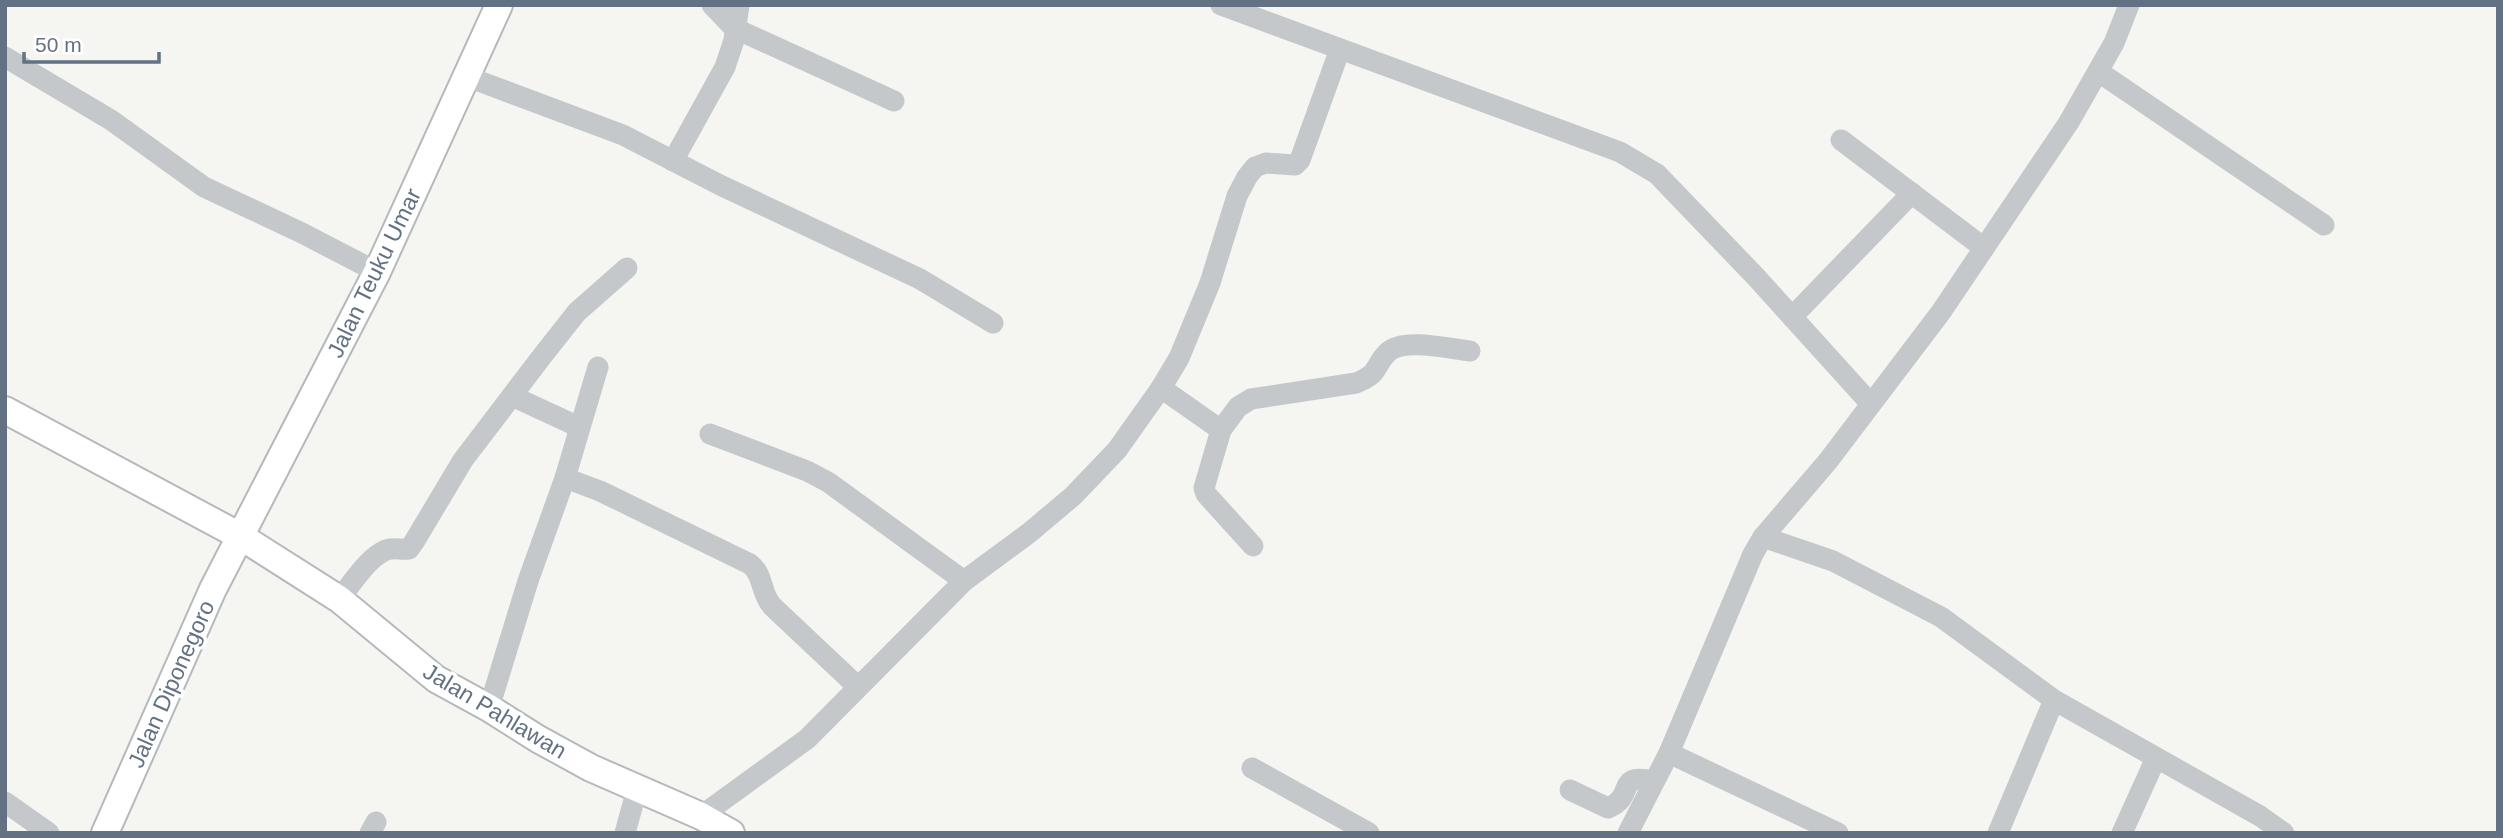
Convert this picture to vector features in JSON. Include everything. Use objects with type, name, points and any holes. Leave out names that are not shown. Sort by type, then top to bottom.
[{"type":"main road","name":"Jalan Teuku Umar","points":[[240,536],[377,272],[499,5]]},
{"type":"main road","name":"Jalan Pahlawan","points":[[5,410],[240,536],[338,599],[436,679],[538,739],[591,768],[701,816],[732,833]]},
{"type":"main road","name":"Jalan Diponegoro","points":[[105,833],[213,589],[240,536]]},
{"type":"street","points":[[712,5],[734,28],[894,101]]},
{"type":"street","points":[[673,161],[725,66],[734,40],[739,5]]},
{"type":"street","points":[[1221,5],[1620,152],[1638,161],[1657,174],[1870,403]]},
{"type":"street","points":[[1628,833],[1669,753],[1740,582],[1763,537],[1828,461],[1941,312],[2069,122],[2115,43],[2129,5]]},
{"type":"street","points":[[701,816],[807,739],[964,581],[1073,496],[1117,450],[1179,358],[1210,283],[1237,196],[1255,167],[1266,163],[1295,165],[1300,160],[1340,49]]},
{"type":"street","points":[[5,57],[111,120],[204,187],[377,272]]},
{"type":"street","points":[[2099,72],[2324,225]]},
{"type":"street","points":[[468,77],[623,135],[920,279],[993,323]]},
{"type":"street","points":[[1841,140],[1984,247]]},
{"type":"street","points":[[1792,317],[1912,194]]},
{"type":"street","points":[[338,599],[384,551],[409,549],[463,460],[512,396],[577,312],[626,268]]},
{"type":"street","points":[[1253,546],[1206,494],[1204,488],[1221,430],[1238,407],[1251,399],[1356,383],[1377,371],[1386,353],[1406,344],[1470,351]]},
{"type":"street","points":[[489,708],[528,581],[565,478],[598,367]]},
{"type":"street","points":[[1161,388],[1221,430]]},
{"type":"street","points":[[512,396],[579,427]]},
{"type":"street","points":[[709,434],[807,471],[828,482],[964,581]]},
{"type":"street","points":[[565,478],[600,491],[750,564],[757,569],[765,598],[772,606],[858,687]]},
{"type":"street","points":[[1763,537],[1833,561],[1941,617],[2054,700],[2260,816],[2284,833]]},
{"type":"street","points":[[1998,833],[2054,700]]},
{"type":"street","points":[[1669,753],[1838,833]]},
{"type":"street","points":[[2122,833],[2156,758]]},
{"type":"street","points":[[1252,768],[1368,833]]},
{"type":"street","points":[[1570,790],[1608,808],[1618,804],[1632,779],[1637,777],[1654,780]]},
{"type":"street","points":[[625,833],[637,789]]},
{"type":"street","points":[[5,802],[49,833]]}]
